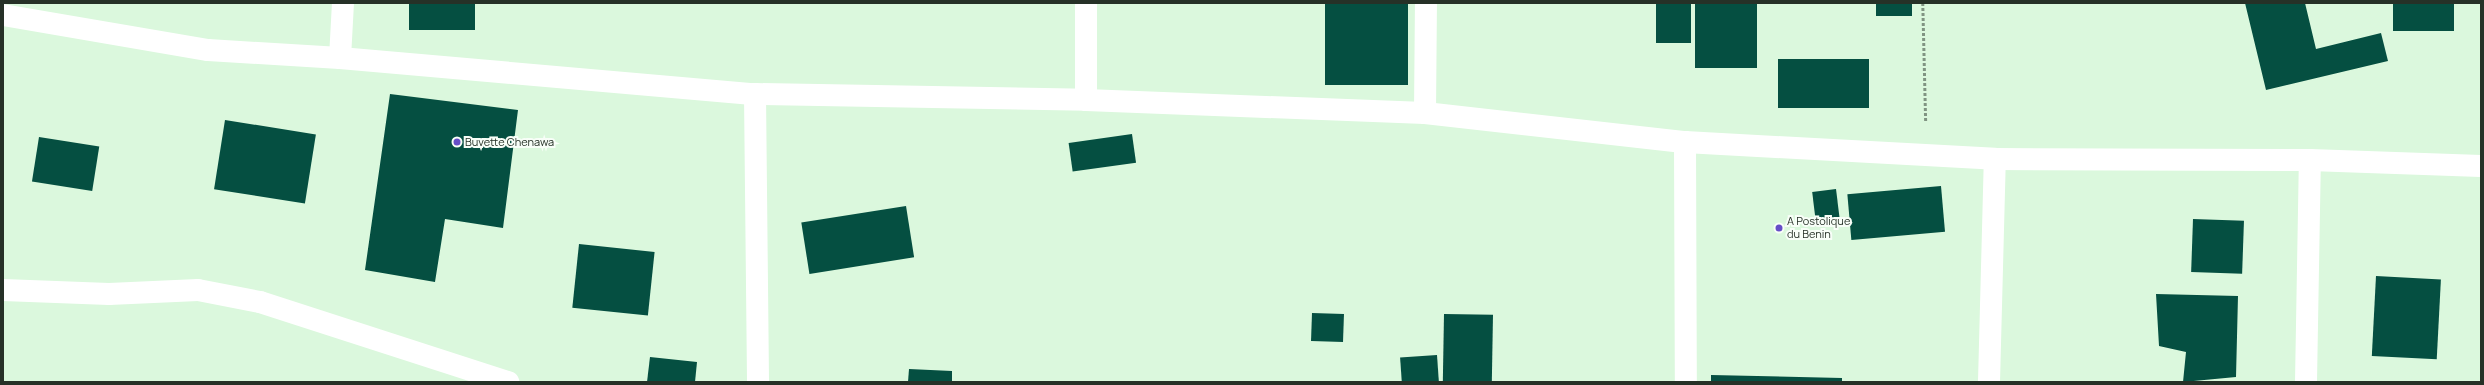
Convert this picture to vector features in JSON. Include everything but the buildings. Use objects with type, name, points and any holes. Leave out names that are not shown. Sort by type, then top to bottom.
[{"type":"street","points":[[340,58],[343,3]]},
{"type":"street","points":[[1086,3],[1086,100]]},
{"type":"street","points":[[1425,114],[1426,3]]},
{"type":"street","points":[[3,16],[208,50],[340,58],[755,94],[1086,100],[1425,114],[1685,142],[1927,154],[1995,159],[2310,160],[2481,166]]},
{"type":"street","points":[[755,94],[758,382]]},
{"type":"street","points":[[1685,142],[1686,382]]},
{"type":"street","points":[[1989,382],[1995,159]]},
{"type":"street","points":[[2306,382],[2310,160]]},
{"type":"street","points":[[3,290],[109,294],[198,290],[260,302],[462,375],[508,382]]},
{"type":"path","points":[[1923,3],[1927,154]]},
{"type":"place","name":"Buvette Chenawa","points":[[457,142]]},
{"type":"place","name":"A Postolique du Benin","points":[[1779,228]]}]
